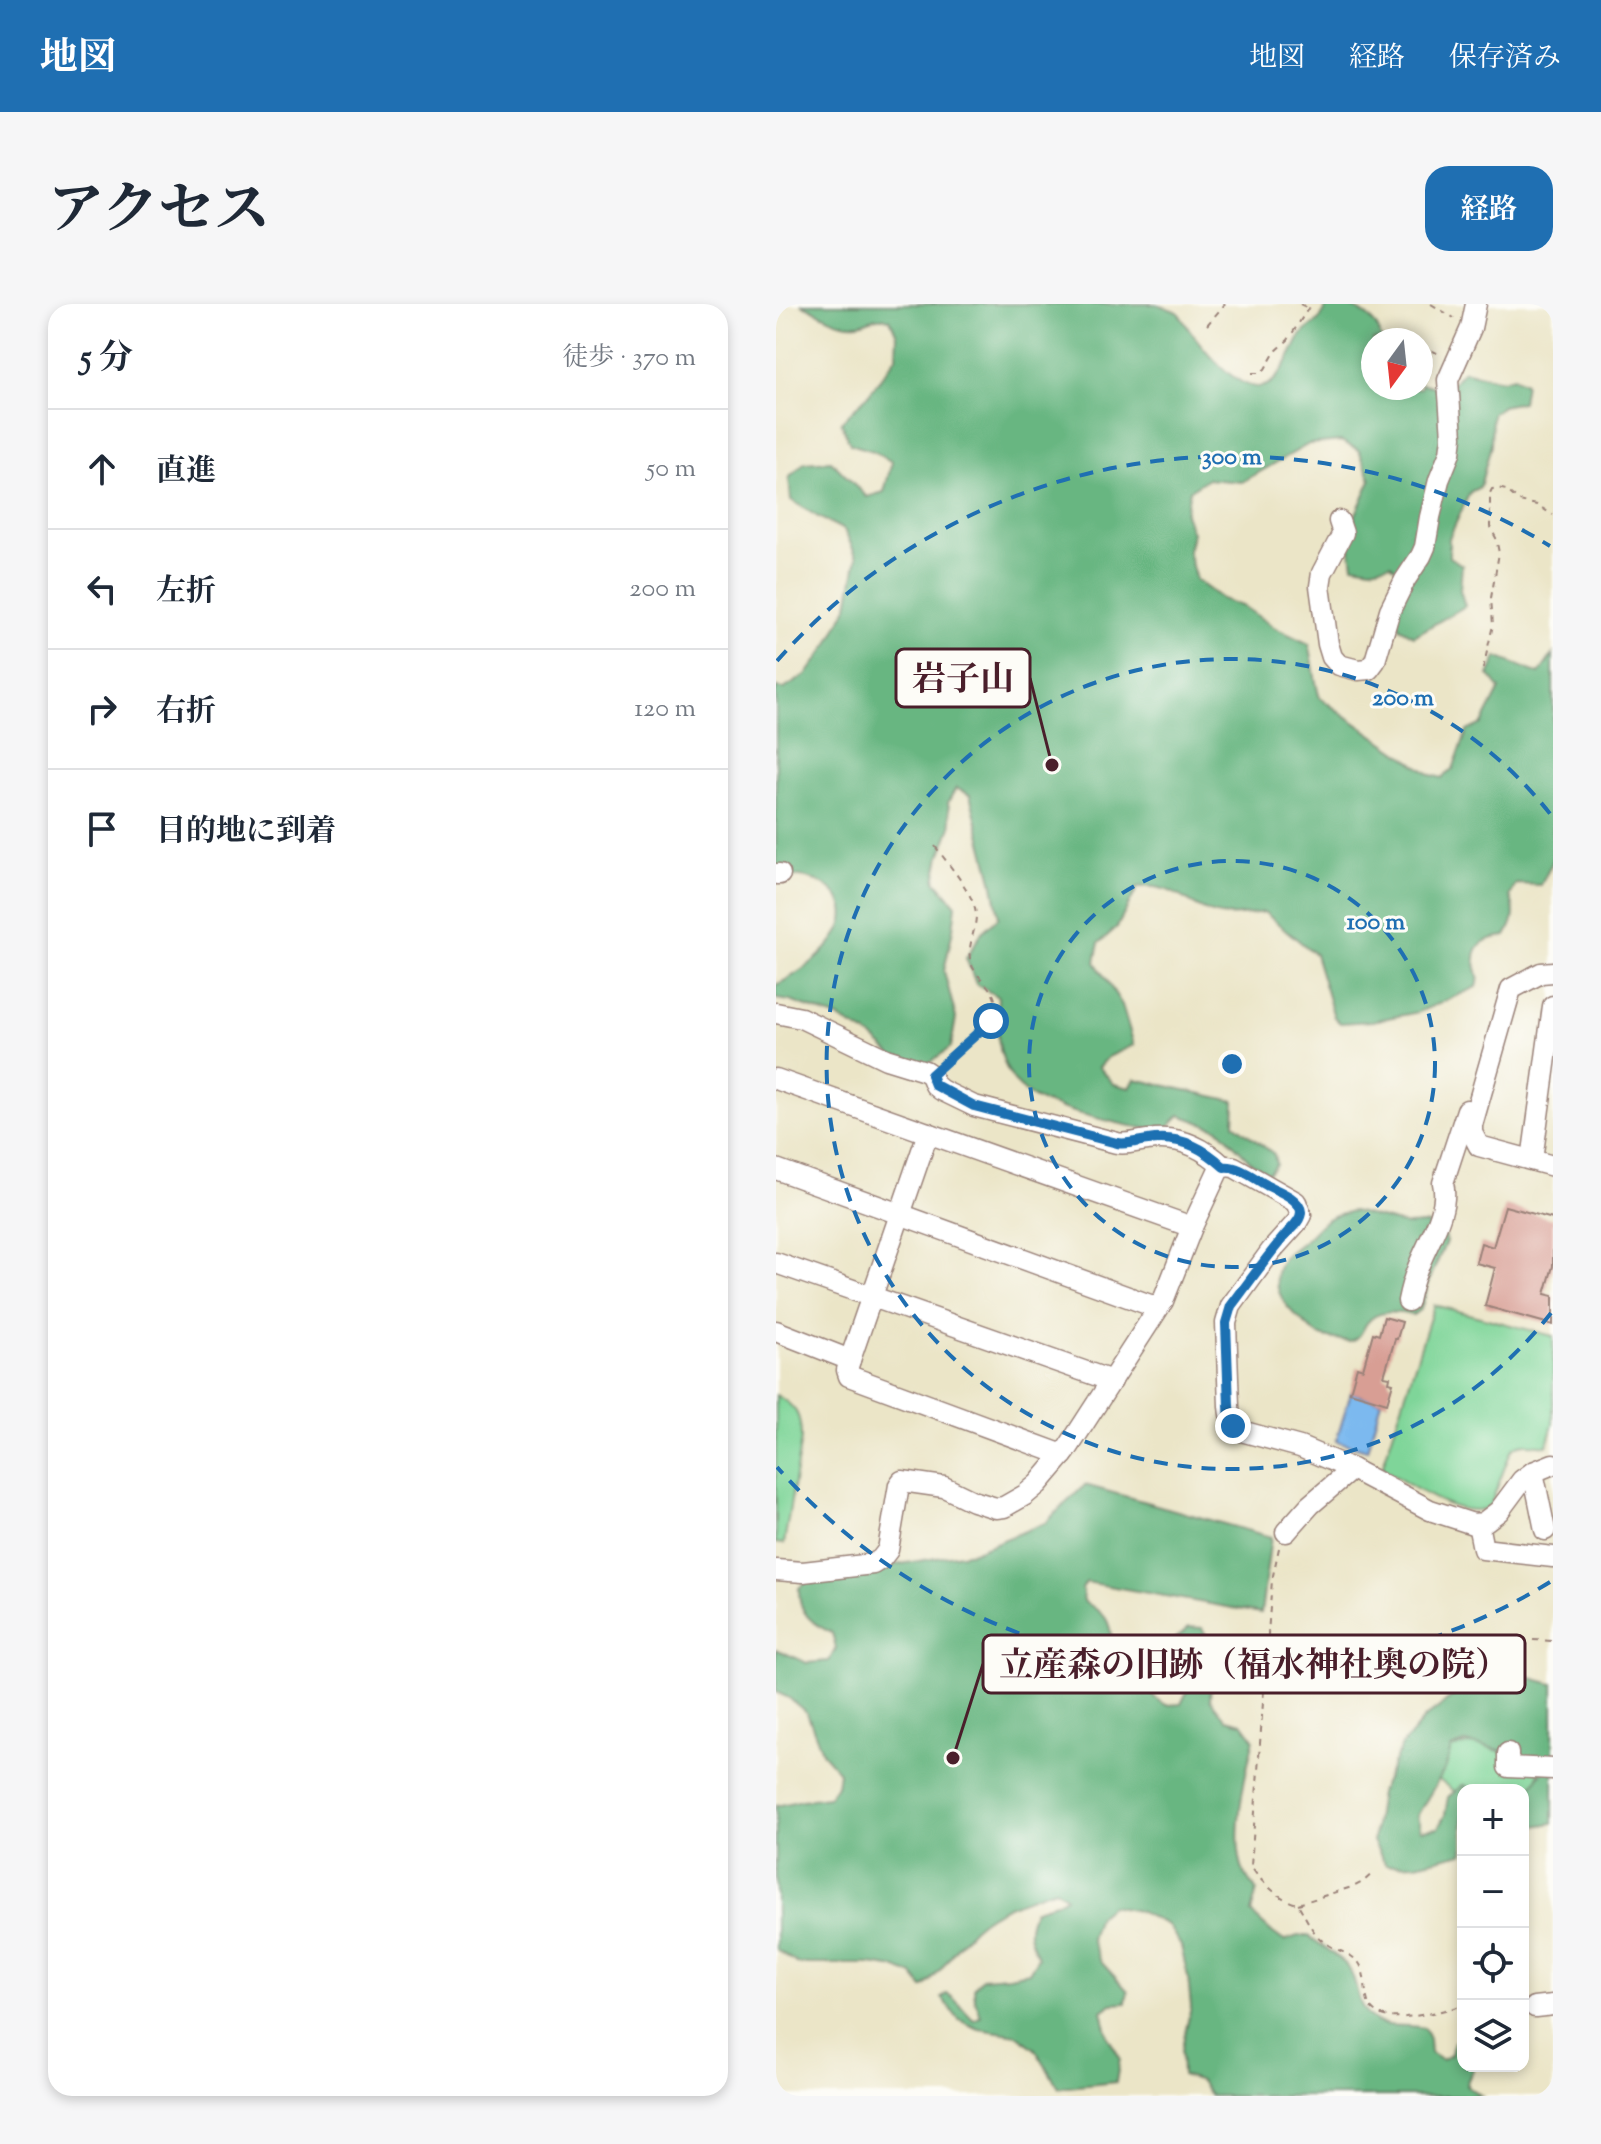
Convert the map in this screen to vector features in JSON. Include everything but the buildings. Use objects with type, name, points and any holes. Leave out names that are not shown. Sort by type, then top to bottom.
[{"type":"street","points":[[1339,521],[1343,533],[1322,573],[1320,586],[1328,644],[1332,657],[1339,665],[1358,670],[1369,669],[1375,661],[1396,595],[1425,547],[1439,480],[1450,453],[1452,437],[1448,380],[1471,328],[1476,304]]},
{"type":"street","points":[[1553,972],[1541,973],[1511,989],[1472,1125],[1472,1133],[1479,1146],[1553,1166]]},
{"type":"street","points":[[1532,1160],[1549,1069],[1553,1006]]},
{"type":"street","points":[[776,1013],[801,1018],[886,1059],[925,1071],[941,1090],[974,1106],[1117,1143],[1178,1139],[1193,1145],[1224,1167]]},
{"type":"street","points":[[776,1079],[1192,1227]]},
{"type":"street","points":[[1408,1301],[1416,1271],[1435,1230],[1445,1192],[1443,1183],[1470,1098],[1482,1088]]},
{"type":"street","points":[[928,1133],[850,1360],[849,1376],[1063,1455]]},
{"type":"street","points":[[776,1570],[803,1572],[873,1564],[881,1559],[888,1550],[902,1481],[944,1487],[996,1508],[1004,1507],[1038,1484],[1063,1455],[1163,1301],[1192,1227],[1219,1169],[1224,1167],[1234,1167],[1284,1194],[1296,1202],[1301,1215],[1271,1251],[1231,1306],[1228,1315],[1230,1419],[1233,1426],[1300,1447],[1352,1469],[1430,1510],[1478,1524],[1499,1511],[1522,1480],[1553,1464]]},
{"type":"street","points":[[776,1169],[1158,1306]]},
{"type":"street","points":[[776,1263],[1112,1381]]},
{"type":"street","points":[[776,1331],[850,1360]]},
{"type":"street","points":[[1286,1532],[1310,1505],[1352,1469]]},
{"type":"street","points":[[1533,1472],[1545,1530]]},
{"type":"street","points":[[1478,1524],[1483,1549],[1553,1557]]},
{"type":"street","points":[[1508,1753],[1508,1767],[1553,1769]]},
{"type":"path","points":[[1207,325],[1225,304]]},
{"type":"path","points":[[1252,373],[1265,369],[1275,352],[1288,340],[1310,306],[1300,304]]},
{"type":"path","points":[[1431,304],[1471,328]]},
{"type":"path","points":[[1433,351],[1455,362]]},
{"type":"path","points":[[1483,669],[1493,625],[1491,598],[1499,553],[1490,527],[1490,493],[1492,489],[1506,490],[1519,501],[1537,505],[1553,515]]},
{"type":"path","points":[[931,1075],[991,1021],[996,1004],[989,987],[972,968],[970,959],[976,912],[971,898],[935,846]]},
{"type":"path","points":[[1286,1532],[1275,1561],[1272,1580],[1251,1866],[1256,1875],[1291,1903],[1298,1904],[1355,1886],[1374,1872]]},
{"type":"path","points":[[1533,1640],[1553,1641]]},
{"type":"path","points":[[1298,1904],[1320,1939],[1359,1962],[1374,2013],[1396,2019],[1457,2007]]},
{"type":"green space","points":[[801,304],[1157,304],[1178,312],[1206,351],[1234,377],[1248,385],[1262,387],[1278,376],[1300,337],[1320,319],[1327,304],[1342,304],[1364,314],[1378,328],[1361,328],[1361,400],[1433,400],[1433,386],[1446,390],[1463,371],[1502,380],[1513,377],[1525,383],[1522,402],[1502,406],[1492,414],[1491,445],[1480,487],[1470,492],[1449,538],[1449,557],[1462,565],[1460,590],[1465,606],[1414,636],[1400,628],[1392,605],[1397,570],[1391,564],[1371,568],[1353,565],[1348,532],[1371,480],[1359,450],[1341,441],[1309,444],[1242,482],[1207,479],[1190,490],[1185,514],[1192,533],[1188,552],[1196,580],[1222,599],[1244,607],[1275,628],[1309,644],[1320,698],[1431,775],[1442,778],[1453,769],[1467,731],[1482,724],[1500,689],[1489,675],[1497,657],[1539,674],[1553,654],[1553,861],[1541,885],[1516,884],[1510,896],[1514,917],[1506,936],[1480,945],[1475,954],[1477,987],[1419,1012],[1372,1021],[1340,1023],[1334,1017],[1315,954],[1264,912],[1220,915],[1162,888],[1138,887],[1117,927],[1099,943],[1095,962],[1122,1005],[1134,1045],[1108,1057],[1099,1067],[1114,1084],[1130,1088],[1135,1079],[1235,1101],[1234,1124],[1274,1154],[1276,1164],[1268,1173],[1251,1162],[1219,1129],[1180,1115],[1166,1128],[1156,1129],[1100,1119],[1033,1098],[1014,1081],[1000,1051],[998,997],[976,984],[966,958],[982,932],[999,917],[970,795],[956,788],[948,802],[951,827],[935,881],[956,905],[944,971],[956,1018],[951,1047],[928,1064],[892,1055],[872,1037],[838,1018],[776,999],[776,985],[818,957],[838,933],[843,907],[828,887],[816,881],[802,877],[776,879],[776,688],[784,689],[807,674],[829,644],[848,606],[857,557],[844,530],[791,500],[789,478],[804,463],[831,461],[867,497],[884,492],[892,462],[873,451],[850,444],[841,422],[869,394],[896,357],[897,335],[890,319],[875,318],[851,324],[829,318]]},
{"type":"green space","points":[[1353,1211],[1407,1225],[1428,1224],[1443,1231],[1446,1242],[1421,1309],[1413,1315],[1376,1315],[1351,1341],[1324,1337],[1312,1330],[1284,1301],[1277,1276],[1286,1256],[1324,1221]]},
{"type":"green space","points":[[1434,1305],[1553,1336],[1553,1424],[1547,1446],[1527,1444],[1514,1448],[1490,1506],[1478,1510],[1435,1499],[1382,1468]]},
{"type":"green space","points":[[776,1395],[796,1412],[801,1431],[784,1544],[776,1543]]},
{"type":"green space","points":[[1085,1485],[1271,1537],[1261,1613],[1086,1582],[1082,1589],[1084,1601],[1105,1618],[1112,1643],[1156,1647],[1168,1645],[1189,1627],[1202,1628],[1207,1637],[1195,1653],[1163,1669],[1152,1681],[1153,1696],[1166,1705],[1181,1704],[1198,1669],[1212,1666],[1210,1699],[1226,1719],[1242,1723],[1254,1739],[1238,1827],[1240,1861],[1245,1875],[1257,1890],[1251,1913],[1284,1941],[1309,1936],[1341,1960],[1352,1974],[1364,2011],[1375,2021],[1424,2028],[1430,2053],[1441,2060],[1451,2055],[1453,2042],[1457,2041],[1457,2072],[1471,2072],[1466,2085],[1481,2096],[1211,2096],[1201,2081],[1182,2075],[1181,2051],[1191,2007],[1181,1946],[1168,1925],[1138,1911],[1110,1906],[1098,1916],[1091,1939],[1101,1962],[1128,1991],[1126,2003],[1112,2004],[1102,2011],[1108,2037],[1120,2058],[1116,2082],[1059,2088],[1035,2049],[1017,2035],[979,2029],[959,2020],[942,1998],[950,1995],[974,2020],[981,2016],[974,1987],[982,1978],[1029,1972],[1038,1957],[1030,1938],[1030,1923],[1035,1909],[1066,1897],[1055,1889],[1008,1906],[986,1918],[967,1935],[923,1988],[913,1975],[897,1968],[870,1964],[798,1964],[776,1949],[776,1806],[828,1797],[837,1786],[839,1772],[823,1754],[807,1713],[776,1692],[776,1649],[807,1663],[829,1661],[836,1648],[832,1633],[812,1621],[803,1611],[799,1588],[810,1579],[973,1552],[1045,1523]]},
{"type":"green space","points":[[1509,1672],[1553,1684],[1553,1823],[1529,1827],[1529,1790],[1542,1772],[1540,1762],[1465,1743],[1451,1748],[1446,1767],[1417,1816],[1421,1830],[1438,1828],[1445,1815],[1448,1797],[1457,1790],[1457,1854],[1416,1864],[1386,1865],[1373,1841],[1380,1792],[1402,1745],[1425,1718],[1464,1688]]},
{"type":"green space","points":[[1474,1744],[1540,1762],[1538,1780],[1529,1791],[1529,1784],[1457,1784],[1455,1792],[1439,1780],[1451,1748]]},
{"type":"water","points":[[1351,1392],[1381,1401],[1367,1450],[1336,1441]]},
{"type":"place","name":"岩子山","points":[[1052,765]]},
{"type":"place","name":"立産森の旧跡（福水神社奥の院）","points":[[953,1758]]},
{"type":"route","points":[[991,1021],[931,1075],[941,1090],[974,1106],[1117,1143],[1178,1139],[1193,1145],[1224,1167],[1234,1167],[1296,1202],[1301,1215],[1297,1222],[1271,1251],[1231,1306],[1228,1315],[1229,1406],[1233,1426]]}]
